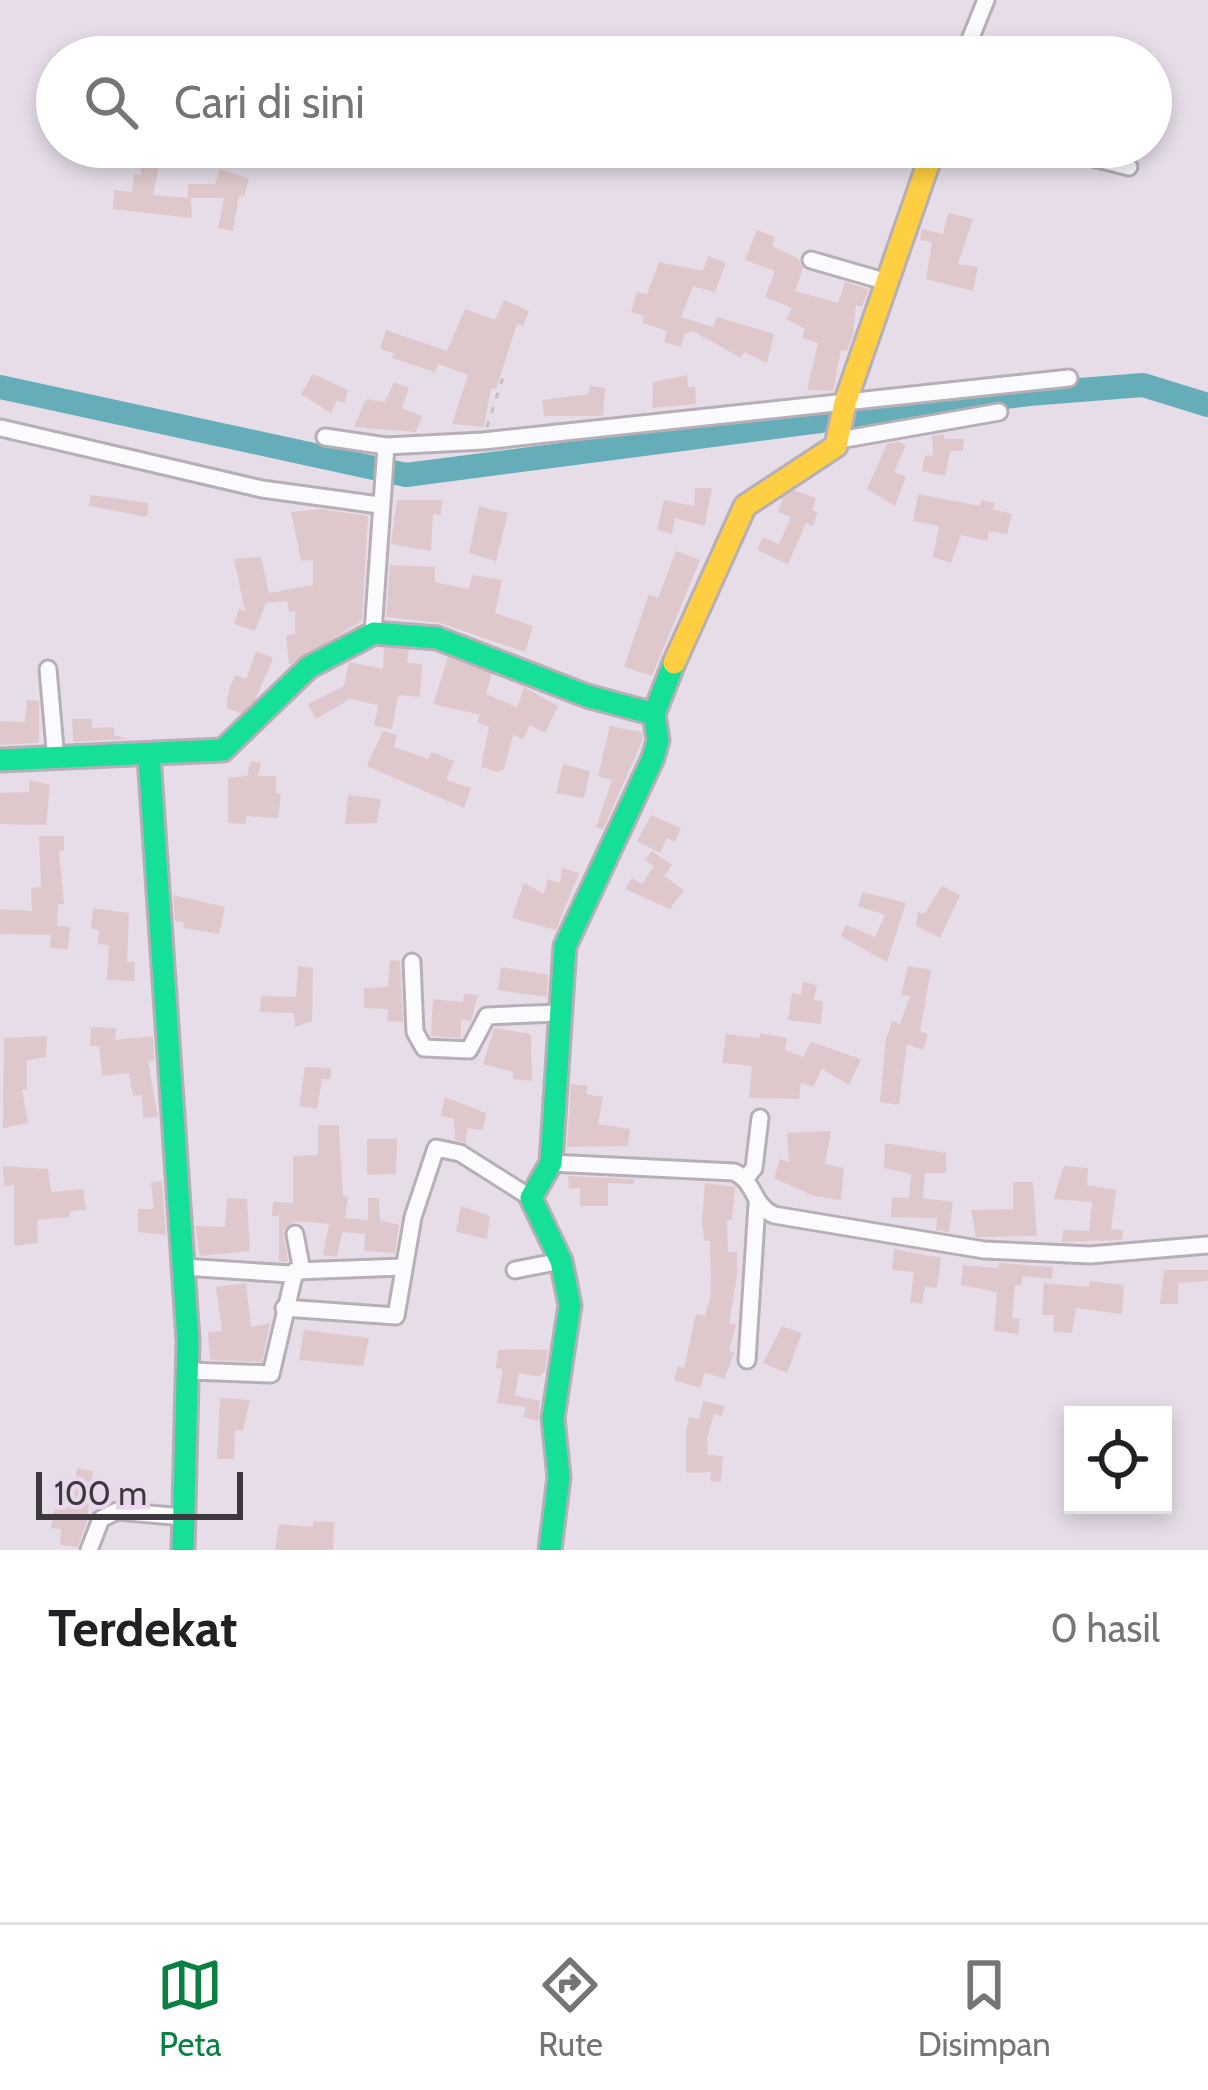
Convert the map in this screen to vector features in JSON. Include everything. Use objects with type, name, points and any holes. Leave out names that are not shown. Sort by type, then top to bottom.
[{"type":"street","points":[[971,36],[986,0]]},
{"type":"street","points":[[531,1198],[551,1163],[565,946],[653,758],[658,740],[654,714],[694,610],[745,506],[757,491],[832,456],[884,281],[926,168]]},
{"type":"street","points":[[811,260],[884,281]]},
{"type":"street","points":[[845,422],[1069,378]]},
{"type":"street","points":[[325,437],[386,449],[999,412]]},
{"type":"street","points":[[1,428],[255,488],[379,505]]},
{"type":"street","points":[[373,633],[386,449]]},
{"type":"street","points":[[0,760],[223,750],[296,677],[373,633],[431,638],[618,710],[654,714]]},
{"type":"street","points":[[48,669],[56,760]]},
{"type":"street","points":[[149,756],[190,1371],[182,1416],[183,1550]]},
{"type":"street","points":[[412,962],[415,1032],[424,1048],[469,1050],[481,1023],[498,1013],[559,1013]]},
{"type":"street","points":[[746,1178],[754,1168],[760,1118]]},
{"type":"street","points":[[284,1308],[396,1316],[403,1267],[436,1148],[460,1153],[531,1198],[561,1261],[570,1306],[553,1418],[559,1477],[550,1550]]},
{"type":"street","points":[[551,1163],[734,1172],[746,1178],[757,1204],[747,1360]]},
{"type":"street","points":[[757,1204],[774,1215],[984,1250],[1090,1255],[1208,1245]]},
{"type":"street","points":[[190,1371],[271,1374],[296,1273],[296,1234]]},
{"type":"street","points":[[515,1270],[561,1261]]},
{"type":"street","points":[[183,1267],[296,1273],[403,1267]]},
{"type":"street","points":[[89,1550],[101,1519],[117,1511],[183,1517]]},
{"type":"path","points":[[483,441],[503,377]]},
{"type":"building","points":[[141,168],[159,168],[153,195],[188,198],[188,184],[215,184],[220,169],[249,179],[244,197],[239,196],[233,231],[218,228],[224,198],[191,198],[192,218],[113,209],[114,190],[132,192],[134,174],[141,175]]},
{"type":"building","points":[[948,213],[973,219],[958,264],[978,267],[973,291],[926,279],[932,242],[920,240],[922,229],[943,234]]},
{"type":"building","points":[[757,230],[775,237],[772,246],[799,259],[803,269],[795,291],[838,303],[845,282],[869,289],[862,307],[856,305],[853,335],[847,351],[841,350],[833,391],[807,390],[818,343],[802,338],[805,329],[786,319],[792,308],[765,297],[775,271],[745,260]]},
{"type":"building","points":[[708,256],[726,263],[715,292],[693,286],[681,317],[713,327],[717,317],[774,334],[767,363],[744,352],[741,358],[693,331],[685,334],[681,347],[664,342],[667,331],[642,323],[644,316],[631,312],[637,292],[647,294],[659,262],[703,271]]},
{"type":"building","points":[[504,300],[529,311],[523,326],[517,324],[496,389],[491,388],[484,427],[452,424],[468,375],[438,364],[435,372],[392,358],[394,353],[380,349],[386,330],[447,351],[465,309],[495,320]]},
{"type":"building","points":[[313,374],[348,390],[345,403],[337,400],[331,413],[301,394]]},
{"type":"building","points":[[687,375],[688,387],[695,387],[696,404],[652,408],[653,382]]},
{"type":"building","points":[[394,382],[409,388],[402,408],[422,416],[416,432],[354,427],[366,399],[385,402]]},
{"type":"building","points":[[590,386],[605,388],[603,416],[544,416],[542,400],[589,394]]},
{"type":"building","points":[[944,434],[944,439],[964,439],[963,451],[950,451],[945,476],[922,471],[925,455],[933,456],[932,436]]},
{"type":"building","points":[[887,444],[906,445],[894,472],[906,477],[895,506],[867,489]]},
{"type":"building","points":[[695,488],[712,488],[705,526],[675,518],[672,534],[657,530],[664,500],[694,506]]},
{"type":"building","points":[[793,490],[816,498],[812,510],[818,512],[813,526],[806,523],[788,564],[757,550],[763,537],[779,544],[791,517],[778,512],[784,494]]},
{"type":"building","points":[[918,494],[980,506],[981,500],[995,503],[993,509],[1012,514],[1007,534],[989,531],[987,541],[961,535],[951,563],[933,557],[939,526],[913,521]]},
{"type":"building","points":[[91,495],[149,503],[147,517],[89,506]]},
{"type":"building","points":[[397,500],[442,500],[441,515],[433,514],[431,551],[391,544]]},
{"type":"building","points":[[479,506],[508,513],[496,561],[469,553]]},
{"type":"building","points":[[321,509],[368,516],[362,621],[289,665],[286,635],[295,634],[295,611],[289,612],[287,601],[266,603],[255,631],[234,624],[239,609],[245,611],[234,559],[261,557],[269,593],[313,585],[313,560],[301,561],[291,512]]},
{"type":"building","points":[[676,551],[700,560],[652,676],[624,667],[649,594],[658,598]]},
{"type":"building","points":[[390,565],[435,567],[435,582],[468,589],[473,575],[502,580],[495,613],[533,626],[525,652],[440,623],[386,617]]},
{"type":"building","points":[[384,647],[409,648],[407,663],[422,664],[420,697],[398,695],[392,729],[374,726],[378,705],[350,699],[316,719],[308,704],[344,686],[349,662],[383,669]]},
{"type":"building","points":[[256,651],[273,658],[255,701],[243,714],[226,708],[235,675],[246,679]]},
{"type":"building","points":[[448,657],[492,673],[486,694],[517,707],[524,687],[558,706],[545,733],[530,725],[523,739],[513,735],[504,769],[481,767],[489,727],[477,722],[480,715],[433,704]]},
{"type":"building","points":[[27,700],[39,701],[39,743],[0,745],[0,721],[25,722]]},
{"type":"building","points":[[72,719],[92,719],[92,728],[114,727],[114,735],[128,739],[73,742]]},
{"type":"building","points":[[610,726],[642,732],[643,739],[603,830],[596,827],[612,780],[598,776]]},
{"type":"building","points":[[383,731],[397,735],[394,747],[428,759],[432,752],[454,761],[446,780],[471,788],[464,808],[367,766]]},
{"type":"building","points":[[251,761],[261,763],[258,776],[276,776],[276,793],[281,794],[278,818],[246,816],[246,824],[228,823],[228,778],[247,776]]},
{"type":"building","points":[[563,764],[590,771],[584,798],[556,793]]},
{"type":"building","points":[[29,780],[50,785],[46,825],[0,824],[0,793],[29,792]]},
{"type":"building","points":[[348,795],[381,799],[377,823],[345,824]]},
{"type":"building","points":[[651,815],[681,828],[675,842],[667,838],[660,853],[637,841]]},
{"type":"building","points":[[39,836],[64,836],[64,851],[59,851],[64,904],[58,904],[57,926],[70,927],[68,949],[50,948],[51,935],[0,934],[0,909],[32,911],[31,888],[41,887]]},
{"type":"building","points":[[652,851],[672,865],[664,876],[684,890],[670,909],[625,889],[632,878],[642,884],[654,866],[645,860]]},
{"type":"building","points":[[562,868],[579,873],[556,930],[512,918],[524,883],[544,894],[548,879],[560,883]]},
{"type":"building","points":[[942,886],[960,895],[940,938],[916,926],[918,912],[924,914]]},
{"type":"building","points":[[863,892],[906,903],[887,962],[841,936],[846,925],[875,937],[885,915],[858,906]]},
{"type":"building","points":[[173,895],[225,907],[219,934],[183,928],[184,922],[175,921]]},
{"type":"building","points":[[93,908],[129,913],[127,962],[135,962],[134,981],[107,980],[109,945],[98,944],[99,930],[91,929]]},
{"type":"building","points":[[390,960],[400,961],[403,1022],[387,1021],[388,1009],[364,1008],[364,988],[388,987]]},
{"type":"building","points":[[298,966],[313,968],[312,1021],[295,1027],[294,1013],[260,1012],[261,996],[296,997]]},
{"type":"building","points":[[908,966],[931,970],[920,1031],[928,1034],[923,1050],[907,1044],[899,1105],[880,1102],[886,1039],[892,1021],[900,1024],[910,996],[901,995]]},
{"type":"building","points":[[501,967],[548,975],[547,997],[498,990]]},
{"type":"building","points":[[803,982],[817,985],[814,1000],[823,1001],[821,1024],[788,1020],[792,993],[801,995]]},
{"type":"building","points":[[464,994],[478,995],[471,1021],[461,1019],[461,1038],[431,1036],[433,999],[463,1002]]},
{"type":"building","points":[[91,1027],[116,1028],[115,1040],[153,1036],[154,1060],[148,1061],[158,1117],[143,1118],[142,1095],[133,1096],[129,1073],[102,1076],[99,1046],[90,1046]]},
{"type":"building","points":[[494,1028],[531,1034],[532,1081],[513,1079],[513,1072],[483,1064]]},
{"type":"building","points":[[760,1033],[787,1038],[785,1050],[803,1057],[811,1042],[861,1059],[849,1085],[822,1069],[813,1087],[801,1082],[799,1099],[749,1098],[752,1066],[722,1063],[726,1034],[760,1038]]},
{"type":"building","points":[[47,1036],[46,1057],[27,1060],[27,1090],[22,1090],[28,1123],[3,1128],[4,1038]]},
{"type":"building","points":[[305,1067],[331,1068],[331,1079],[322,1079],[317,1109],[299,1106]]},
{"type":"building","points":[[571,1084],[588,1086],[586,1094],[603,1097],[598,1124],[630,1129],[628,1146],[567,1147]]},
{"type":"building","points":[[445,1097],[486,1113],[483,1130],[467,1128],[466,1143],[455,1140],[454,1119],[441,1116]]},
{"type":"building","points":[[318,1125],[339,1125],[343,1196],[348,1197],[345,1218],[368,1220],[368,1198],[379,1198],[380,1220],[399,1225],[395,1253],[364,1251],[365,1234],[342,1232],[337,1257],[323,1255],[329,1224],[294,1221],[283,1231],[288,1262],[279,1261],[279,1216],[272,1216],[273,1202],[293,1203],[293,1156],[318,1155]]},
{"type":"building","points":[[831,1131],[825,1164],[844,1168],[841,1200],[814,1196],[774,1178],[780,1159],[789,1162],[787,1133]]},
{"type":"building","points":[[367,1139],[397,1139],[396,1174],[367,1175]]},
{"type":"building","points":[[885,1143],[946,1153],[946,1173],[925,1173],[923,1198],[953,1202],[949,1232],[936,1230],[937,1218],[891,1217],[892,1197],[909,1198],[911,1174],[884,1168]]},
{"type":"building","points":[[3,1166],[48,1169],[51,1192],[83,1189],[86,1210],[70,1211],[70,1217],[37,1220],[38,1243],[14,1246],[14,1185],[4,1186]]},
{"type":"building","points":[[1064,1166],[1088,1168],[1087,1185],[1116,1190],[1111,1229],[1123,1230],[1122,1240],[1062,1242],[1063,1230],[1089,1231],[1092,1202],[1053,1199]]},
{"type":"building","points":[[568,1176],[634,1179],[634,1184],[608,1183],[608,1206],[580,1206],[580,1188],[569,1189]]},
{"type":"building","points":[[162,1181],[166,1235],[138,1232],[138,1209],[154,1209],[151,1182]]},
{"type":"building","points":[[1013,1182],[1033,1182],[1037,1236],[976,1237],[971,1210],[1013,1209]]},
{"type":"building","points":[[705,1183],[735,1187],[732,1220],[727,1220],[728,1252],[737,1252],[729,1323],[736,1325],[729,1351],[734,1353],[724,1379],[705,1372],[700,1388],[674,1380],[678,1366],[684,1368],[696,1314],[705,1316],[711,1293],[710,1241],[704,1241],[702,1220]]},
{"type":"building","points":[[227,1198],[247,1199],[250,1251],[200,1256],[195,1226],[225,1227]]},
{"type":"building","points":[[461,1206],[490,1216],[487,1239],[456,1232]]},
{"type":"building","points":[[894,1249],[941,1258],[937,1288],[925,1286],[922,1304],[910,1302],[914,1272],[892,1270]]},
{"type":"building","points":[[999,1263],[1053,1267],[1052,1279],[1023,1276],[1021,1286],[1015,1285],[1012,1318],[1020,1319],[1018,1334],[994,1331],[997,1292],[961,1285],[963,1265],[998,1268]]},
{"type":"building","points":[[1164,1270],[1208,1270],[1208,1281],[1178,1283],[1178,1304],[1160,1304]]},
{"type":"building","points":[[1090,1281],[1124,1285],[1122,1314],[1076,1308],[1072,1333],[1053,1332],[1054,1315],[1042,1315],[1044,1283],[1089,1287]]},
{"type":"building","points":[[246,1283],[251,1327],[270,1323],[262,1362],[210,1360],[208,1332],[222,1331],[216,1287]]},
{"type":"building","points":[[782,1326],[802,1333],[787,1373],[763,1363]]},
{"type":"building","points":[[304,1330],[369,1338],[363,1366],[299,1360]]},
{"type":"building","points":[[498,1350],[548,1350],[545,1371],[539,1377],[519,1373],[515,1395],[540,1401],[538,1421],[523,1417],[526,1407],[497,1403],[503,1369],[496,1368]]},
{"type":"building","points":[[220,1398],[250,1400],[243,1431],[235,1430],[234,1459],[217,1459]]},
{"type":"building","points":[[703,1401],[725,1406],[722,1416],[714,1414],[707,1438],[708,1455],[723,1456],[721,1482],[710,1481],[711,1472],[686,1473],[689,1417],[699,1419]]},
{"type":"building","points":[[77,1468],[93,1471],[87,1521],[78,1547],[60,1545],[61,1529],[51,1528],[56,1502],[72,1504]]},
{"type":"building","points":[[313,1521],[334,1522],[333,1550],[275,1550],[279,1524],[313,1527]]},
{"type":"waterway","points":[[0,387],[406,475],[1029,394],[1143,385],[1208,405]]},
{"type":"traffic: fast","points":[[0,760],[223,750],[309,667],[374,633],[437,638],[587,696],[654,714],[674,663]]},
{"type":"traffic: fast","points":[[550,1550],[559,1477],[553,1418],[570,1305],[561,1261],[531,1198],[551,1163],[565,946],[653,758],[658,740],[654,714]]},
{"type":"traffic: fast","points":[[149,756],[188,1340],[183,1550]]},
{"type":"traffic: slow","points":[[674,663],[745,506],[836,446],[845,403],[927,168]]}]
